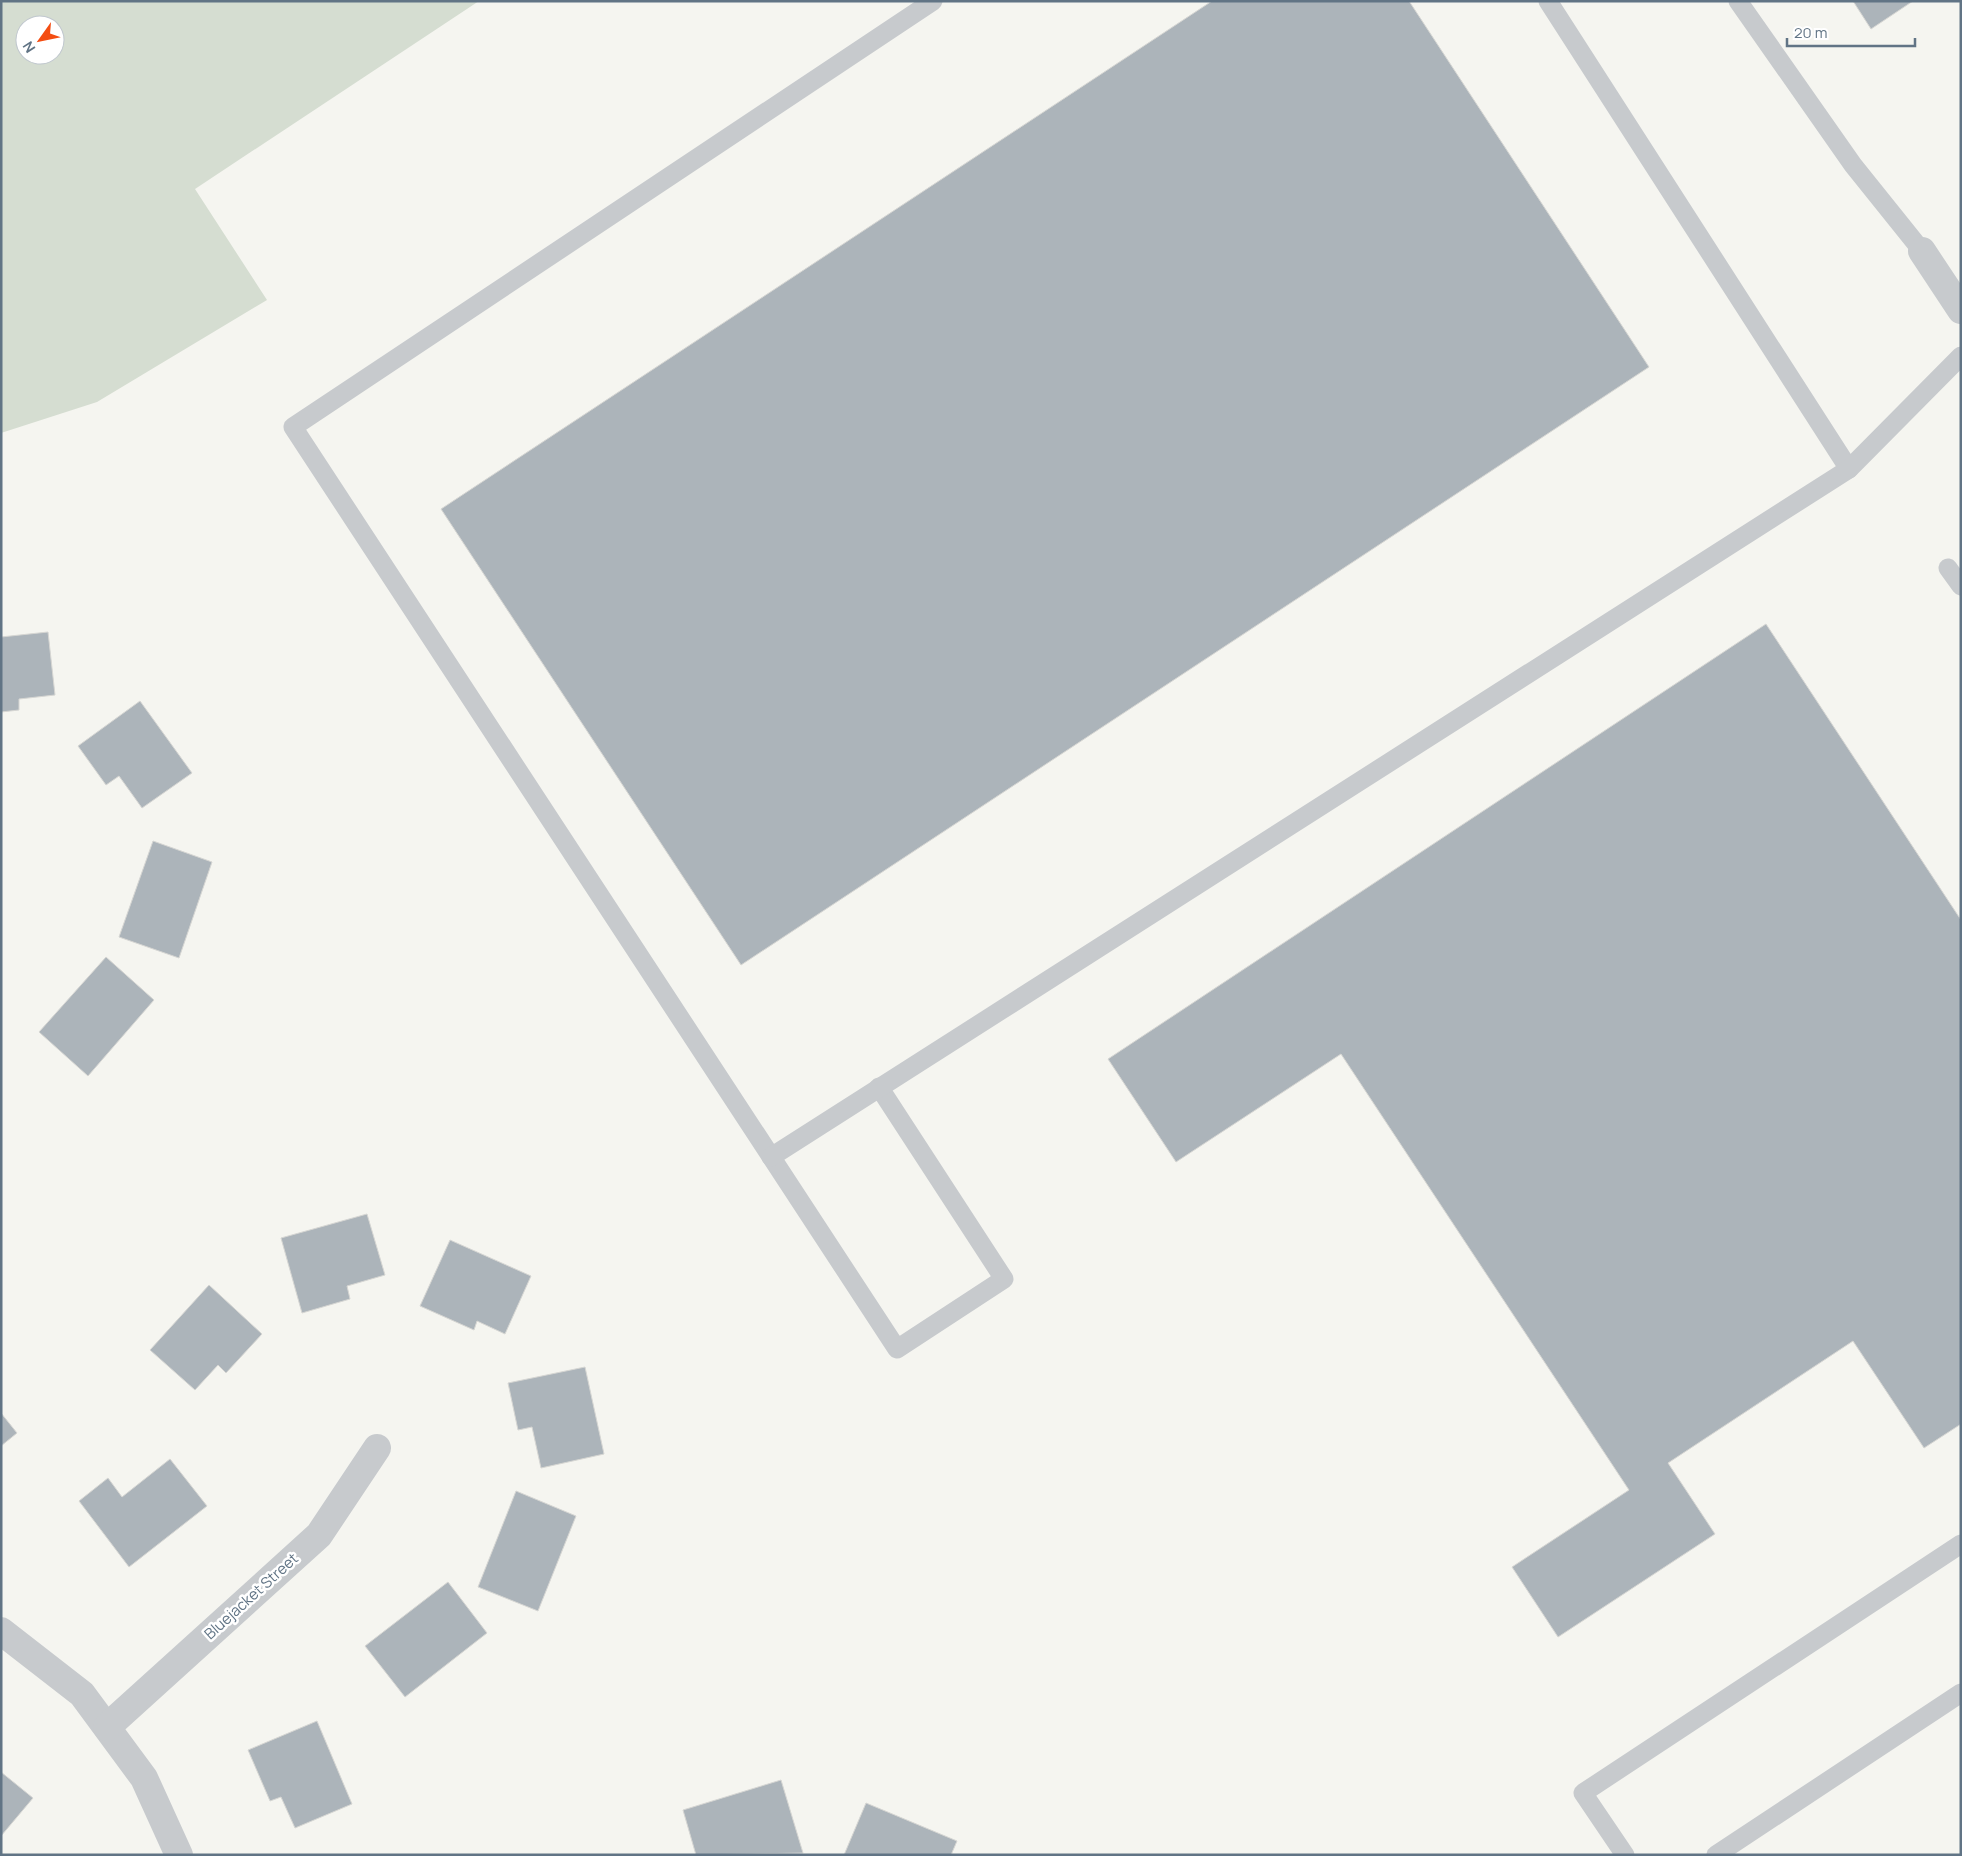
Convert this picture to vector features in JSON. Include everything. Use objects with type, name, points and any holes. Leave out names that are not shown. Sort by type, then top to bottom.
[{"type":"street","points":[[1922,251],[1961,310]]},
{"type":"street","name":"Bluejacket Street","points":[[107,1727],[319,1535],[377,1448]]},
{"type":"street","points":[[1,1631],[82,1694],[144,1778],[179,1855]]},
{"type":"lane","points":[[880,1087],[1004,1278],[897,1349],[293,427],[933,1]]},
{"type":"lane","points":[[1548,1],[1848,469]]},
{"type":"lane","points":[[1738,1],[1853,165],[1922,251]]},
{"type":"lane","points":[[770,1156],[1848,469],[1961,356]]},
{"type":"lane","points":[[1948,568],[1961,586]]},
{"type":"lane","points":[[1625,1855],[1583,1793],[1961,1544]]},
{"type":"lane","points":[[1716,1855],[1961,1693]]},
{"type":"shaded area","points":[[1,1],[479,1],[195,189],[267,300],[97,402],[1,433]]},
{"type":"building","points":[[1212,1],[1409,1],[1649,367],[741,965],[441,509]]},
{"type":"building","points":[[1853,1],[1913,1],[1871,29]]},
{"type":"building","points":[[1766,624],[1961,920],[1961,1424],[1924,1448],[1853,1341],[1668,1463],[1715,1534],[1558,1637],[1512,1567],[1629,1490],[1341,1054],[1176,1162],[1108,1059]]},
{"type":"building","points":[[48,632],[55,695],[19,699],[19,710],[1,712],[1,637]]},
{"type":"building","points":[[140,701],[192,773],[142,808],[119,776],[106,785],[78,746]]},
{"type":"building","points":[[153,841],[212,862],[179,958],[119,937]]},
{"type":"building","points":[[106,957],[154,1000],[88,1076],[39,1032]]},
{"type":"building","points":[[367,1214],[385,1275],[347,1286],[350,1299],[302,1313],[281,1238]]},
{"type":"building","points":[[450,1240],[531,1276],[505,1334],[477,1321],[474,1330],[420,1306]]},
{"type":"building","points":[[209,1285],[262,1334],[226,1373],[218,1365],[195,1390],[150,1350]]},
{"type":"building","points":[[585,1367],[604,1454],[541,1468],[532,1427],[518,1430],[508,1383]]},
{"type":"building","points":[[1,1413],[17,1433],[1,1446]]},
{"type":"building","points":[[170,1459],[207,1506],[129,1567],[79,1501],[108,1478],[122,1497]]},
{"type":"building","points":[[516,1491],[576,1516],[538,1611],[478,1587]]},
{"type":"building","points":[[448,1582],[487,1633],[405,1697],[365,1646]]},
{"type":"building","points":[[317,1721],[352,1804],[295,1828],[281,1797],[270,1801],[248,1750]]},
{"type":"building","points":[[1,1772],[33,1798],[1,1836]]},
{"type":"building","points":[[781,1780],[803,1853],[696,1855],[683,1810]]},
{"type":"building","points":[[866,1803],[957,1841],[951,1855],[844,1855]]}]
